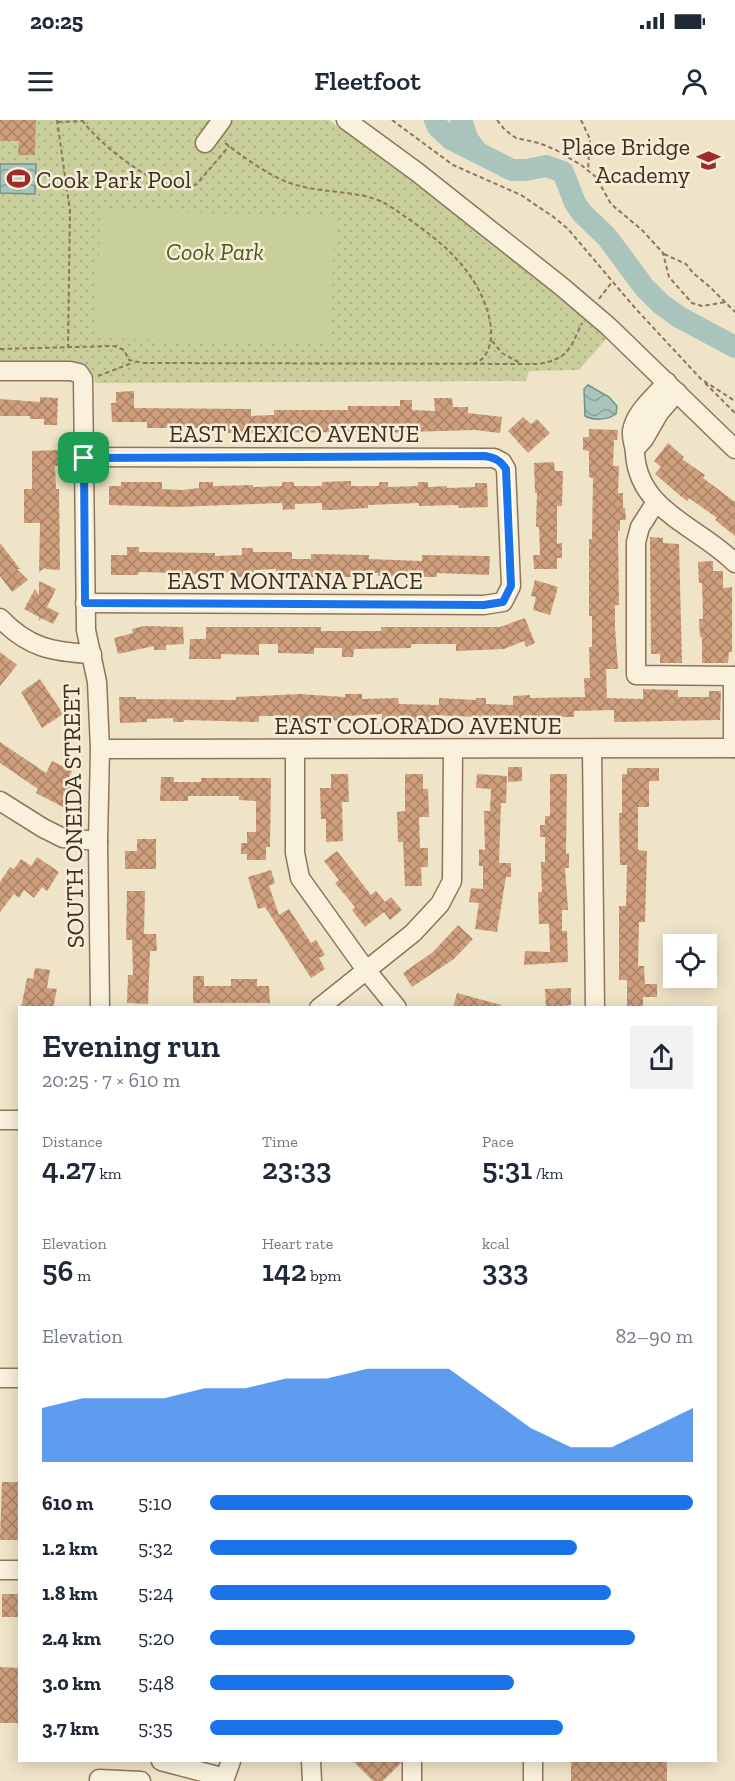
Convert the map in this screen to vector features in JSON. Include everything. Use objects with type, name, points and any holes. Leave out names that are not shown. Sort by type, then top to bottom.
[{"type":"street","points":[[346,120],[530,261],[608,326],[735,449]]},
{"type":"street","points":[[0,371],[70,371],[81,376]]},
{"type":"street","name":"SOUTH ONEIDA STREET","points":[[81,376],[86,630],[97,682],[100,749],[98,841],[100,1006]]},
{"type":"street","points":[[672,387],[645,420],[633,428],[637,468],[642,482],[656,502],[735,563]]},
{"type":"street","name":"EAST MEXICO AVENUE","points":[[84,458],[485,456],[494,458],[502,462],[507,476],[511,586],[503,602]]},
{"type":"street","points":[[656,502],[637,535],[636,675],[734,676],[734,748]]},
{"type":"street","name":"EAST MONTANA PLACE","points":[[85,603],[484,605],[503,602]]},
{"type":"street","points":[[0,618],[12,631],[37,646],[61,652],[92,654]]},
{"type":"street","name":"EAST COLORADO AVENUE","points":[[100,749],[734,748]]},
{"type":"street","points":[[295,749],[295,853],[300,878],[366,970],[395,1006]]},
{"type":"street","points":[[592,749],[595,1006]]},
{"type":"street","points":[[321,1006],[413,933],[440,904],[452,881],[453,750]]},
{"type":"street","points":[[0,802],[63,838],[98,841]]},
{"type":"street","points":[[0,1120],[18,1120]]},
{"type":"street","points":[[0,1378],[18,1378]]},
{"type":"street","points":[[0,1570],[18,1570]]},
{"type":"street","points":[[169,1762],[194,1765],[225,1778],[231,1762]]},
{"type":"street","points":[[311,1762],[312,1781]]},
{"type":"street","points":[[412,1762],[412,1781]]},
{"type":"street","points":[[533,1762],[533,1781]]},
{"type":"street","points":[[99,1774],[141,1781]]},
{"type":"path","points":[[392,120],[453,165],[521,195],[555,218],[662,339],[735,413]]},
{"type":"path","points":[[497,120],[516,138],[548,146],[588,171],[600,182],[608,199],[616,208],[663,253],[686,264],[735,312]]},
{"type":"path","points":[[581,120],[590,139],[588,171]]},
{"type":"path","points":[[68,347],[70,211],[58,121],[82,121],[98,140],[129,164],[164,183],[179,188],[192,187],[197,184],[229,146]]},
{"type":"path","points":[[213,132],[229,146],[287,182],[375,199],[429,233],[453,253],[466,269],[487,311],[491,339],[485,356],[479,362],[471,365]]},
{"type":"path","points":[[663,253],[669,277],[692,303],[702,306],[726,302]]},
{"type":"path","points":[[81,376],[134,362],[471,365],[549,362],[564,356],[570,349],[582,322]]},
{"type":"path","points":[[491,339],[502,353],[522,364]]},
{"type":"path","points":[[0,349],[120,347],[129,360],[134,362]]},
{"type":"path","points":[[701,379],[735,401]]},
{"type":"green space","name":"Cook Park","points":[[0,120],[329,120],[478,230],[607,338],[579,370],[529,371],[526,381],[95,383],[89,370],[76,363],[0,362]]},
{"type":"green space","points":[[100,211],[334,216],[331,343],[97,338]]},
{"type":"water","name":"Cook Park Pool","points":[[0,164],[36,164],[35,194],[0,193]]},
{"type":"water","points":[[588,385],[609,397],[617,406],[616,414],[600,419],[585,416],[584,389]]},
{"type":"building","points":[[0,120],[36,120],[35,155],[18,155],[19,141],[0,141]]},
{"type":"building","points":[[134,391],[134,408],[251,409],[251,416],[274,415],[274,410],[348,410],[348,406],[400,406],[400,400],[412,400],[412,410],[435,411],[434,398],[452,398],[453,407],[468,407],[468,413],[502,417],[500,433],[475,430],[378,433],[377,425],[359,425],[359,432],[222,433],[199,432],[199,428],[147,428],[147,422],[112,422],[111,403],[116,403],[116,392]]},
{"type":"building","points":[[40,397],[58,398],[57,425],[44,425],[44,419],[30,419],[30,416],[0,416],[0,399],[40,402]]},
{"type":"building","points":[[523,417],[531,424],[537,419],[550,433],[528,453],[508,431]]},
{"type":"building","points":[[589,429],[618,430],[617,440],[614,440],[613,466],[619,466],[618,493],[623,493],[626,520],[620,520],[620,531],[618,531],[619,605],[615,605],[615,627],[618,669],[606,669],[607,698],[643,699],[643,689],[678,690],[678,697],[709,697],[709,691],[721,691],[720,720],[614,722],[614,710],[574,711],[574,717],[555,717],[556,721],[475,721],[475,717],[435,715],[435,722],[382,722],[382,714],[345,716],[345,721],[329,720],[329,722],[282,723],[282,716],[259,716],[259,722],[184,720],[184,722],[173,722],[173,718],[120,723],[119,697],[236,700],[236,697],[299,694],[345,697],[345,694],[362,694],[362,699],[398,698],[399,704],[439,705],[439,698],[476,700],[476,698],[486,698],[486,704],[513,705],[513,696],[585,697],[584,678],[590,678],[589,647],[592,647],[592,616],[589,616],[589,539],[592,539],[593,478],[589,477],[589,451],[583,450],[583,437],[589,437]]},
{"type":"building","points":[[668,443],[684,457],[682,459],[705,475],[703,478],[735,502],[735,536],[715,520],[717,518],[689,498],[687,501],[655,474],[661,467],[654,461]]},
{"type":"building","points":[[60,450],[60,466],[55,466],[56,489],[59,489],[60,570],[45,569],[46,567],[39,572],[40,523],[24,523],[24,489],[32,489],[32,451]]},
{"type":"building","points":[[554,462],[555,471],[563,471],[562,506],[557,506],[557,544],[562,543],[562,558],[557,558],[557,569],[534,569],[533,555],[540,555],[539,527],[536,527],[537,493],[535,493],[534,463]]},
{"type":"building","points":[[351,481],[351,486],[379,486],[379,482],[388,482],[388,487],[418,486],[418,482],[428,482],[428,487],[447,486],[447,488],[475,487],[475,483],[487,483],[488,507],[419,506],[419,503],[322,510],[322,503],[295,504],[295,509],[283,510],[282,503],[176,507],[109,505],[109,486],[121,486],[121,482],[162,482],[162,489],[183,490],[199,488],[199,482],[213,482],[213,486],[253,485],[253,487],[282,486],[282,482],[294,482],[294,486],[322,486],[322,482]]},
{"type":"building","points":[[650,537],[663,538],[663,543],[679,544],[682,663],[660,663],[660,654],[651,654]]},
{"type":"building","points":[[0,543],[20,569],[17,569],[28,580],[12,592],[0,576]]},
{"type":"building","points":[[127,547],[139,547],[139,552],[215,553],[215,556],[242,555],[242,548],[253,548],[253,552],[292,552],[292,559],[311,559],[311,554],[369,555],[369,559],[422,561],[422,555],[490,556],[489,575],[437,573],[437,577],[408,577],[358,573],[358,577],[276,577],[276,569],[254,570],[254,576],[236,577],[236,572],[180,575],[180,573],[139,572],[138,575],[111,575],[111,555],[127,555]]},
{"type":"building","points":[[713,561],[713,571],[723,571],[723,588],[732,587],[732,652],[729,652],[728,663],[702,663],[699,619],[703,619],[702,583],[699,583],[698,562]]},
{"type":"building","points":[[535,580],[558,587],[550,615],[533,610],[536,597],[531,596]]},
{"type":"building","points":[[39,581],[56,589],[47,607],[59,613],[53,624],[41,618],[39,621],[39,617],[24,609],[35,589],[39,595]]},
{"type":"building","points":[[525,618],[535,643],[526,647],[524,641],[504,649],[456,651],[456,644],[411,644],[411,648],[354,649],[353,657],[342,657],[342,648],[314,648],[314,654],[278,653],[278,644],[259,644],[259,655],[221,654],[221,659],[189,659],[190,639],[206,639],[206,627],[321,627],[321,631],[381,631],[381,627],[500,627]]},
{"type":"building","points":[[144,626],[183,627],[184,644],[166,645],[166,650],[154,650],[154,646],[118,654],[114,638],[133,633],[132,629]]},
{"type":"building","points":[[0,652],[17,665],[0,686]]},
{"type":"building","points":[[40,679],[63,714],[42,728],[21,692]]},
{"type":"building","points":[[0,742],[46,773],[52,761],[72,771],[68,779],[75,783],[63,807],[36,793],[38,789],[0,763]]},
{"type":"building","points":[[508,767],[522,767],[522,781],[508,782]]},
{"type":"building","points":[[627,768],[659,768],[659,781],[649,781],[649,807],[638,807],[638,850],[647,851],[645,922],[639,922],[638,966],[644,966],[645,984],[657,984],[657,997],[643,997],[643,1006],[627,1006],[627,980],[619,980],[619,906],[626,906],[627,865],[620,865],[619,813],[622,813],[622,774],[627,774]]},
{"type":"building","points":[[331,774],[348,774],[349,802],[342,802],[343,841],[326,842],[326,819],[321,819],[320,788],[331,788]]},
{"type":"building","points":[[405,774],[423,774],[423,789],[428,789],[429,817],[419,817],[420,848],[428,848],[428,867],[421,867],[422,886],[405,886],[403,842],[398,842],[397,812],[405,811]]},
{"type":"building","points":[[477,774],[507,776],[506,803],[501,803],[499,863],[511,863],[511,877],[506,877],[497,932],[475,929],[479,903],[469,902],[471,888],[483,889],[483,866],[479,866],[479,849],[485,850],[484,811],[490,811],[491,789],[476,788]]},
{"type":"building","points":[[550,774],[567,774],[566,854],[569,853],[569,868],[565,868],[568,910],[562,910],[562,931],[567,931],[568,962],[524,965],[525,951],[550,952],[549,924],[539,924],[538,892],[542,892],[541,862],[545,862],[545,837],[540,837],[540,825],[545,825],[545,816],[550,816]]},
{"type":"building","points":[[161,777],[174,777],[174,782],[201,782],[201,778],[271,778],[270,847],[266,847],[266,860],[247,860],[247,854],[241,854],[241,843],[247,843],[247,832],[256,832],[256,801],[239,800],[239,796],[188,796],[188,801],[160,801]]},
{"type":"building","points":[[137,839],[156,839],[156,869],[125,869],[125,851],[137,851]]},
{"type":"building","points":[[337,851],[371,895],[376,891],[385,902],[391,897],[402,910],[390,920],[384,912],[365,927],[352,910],[355,907],[335,883],[339,880],[324,861]]},
{"type":"building","points":[[37,857],[59,872],[47,891],[42,887],[34,898],[24,890],[19,898],[14,894],[0,912],[0,882],[10,867],[14,869],[21,859],[31,866]]},
{"type":"building","points":[[271,870],[275,883],[269,886],[279,915],[289,909],[311,943],[316,940],[325,955],[319,958],[325,969],[311,978],[265,907],[258,909],[248,877]]},
{"type":"building","points":[[127,891],[145,891],[144,934],[156,934],[157,951],[150,951],[148,1004],[127,1003],[128,975],[133,975],[132,940],[126,940]]},
{"type":"building","points":[[458,925],[473,939],[454,959],[412,987],[403,973],[433,952]]},
{"type":"building","points":[[35,968],[50,970],[47,988],[57,989],[53,1006],[21,1006],[27,978],[33,979]]},
{"type":"building","points":[[193,976],[204,976],[204,986],[231,986],[231,979],[257,979],[257,986],[269,986],[270,1003],[193,1003]]},
{"type":"building","points":[[571,988],[571,1005],[546,1006],[545,989]]},
{"type":"building","points":[[457,993],[501,1005],[501,1006],[454,1006]]},
{"type":"building","points":[[2,1482],[18,1482],[18,1540],[0,1540]]},
{"type":"building","points":[[2,1594],[18,1594],[18,1617],[2,1617]]},
{"type":"building","points":[[0,1667],[18,1668],[18,1723],[0,1723]]},
{"type":"building","points":[[354,1762],[401,1762],[383,1781],[373,1781]]},
{"type":"building","points":[[571,1762],[667,1762],[667,1781],[571,1781]]},
{"type":"waterway","points":[[435,120],[438,127],[451,139],[512,170],[546,166],[563,172],[575,203],[582,213],[607,237],[644,287],[661,304],[679,317],[735,347]]},
{"type":"waterway","points":[[461,120],[468,140],[475,149]]},
{"type":"place","name":"Place Bridge Academy","points":[[708,160]]},
{"type":"place","name":"Cook Park Pool","points":[[18,179]]},
{"type":"route","points":[[485,456],[494,458],[502,462],[507,476],[511,586],[503,602],[484,605],[85,603],[84,458],[485,456]]}]
